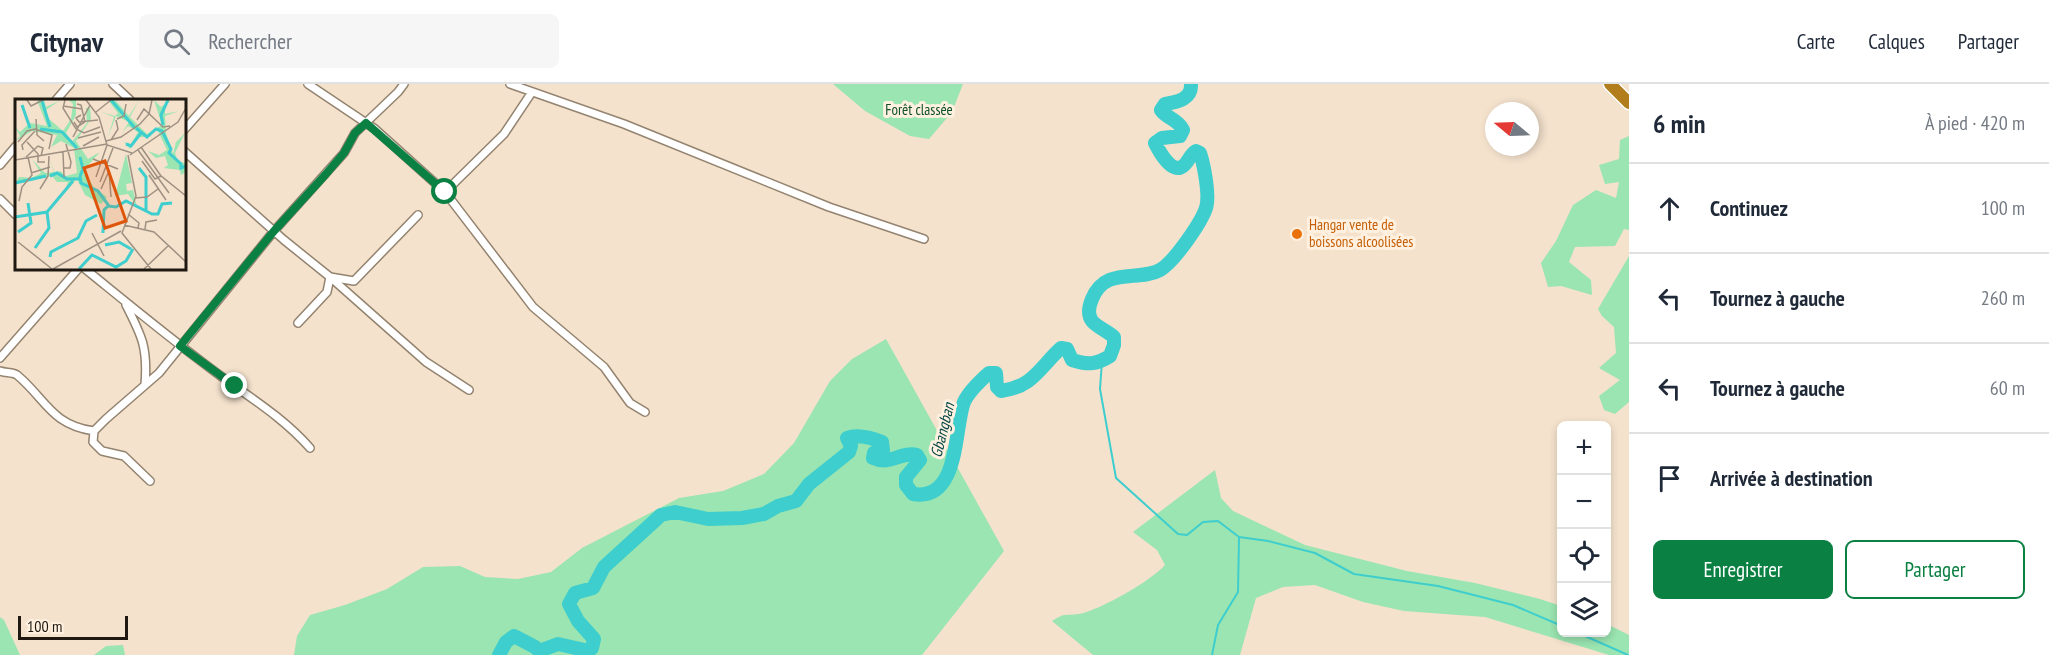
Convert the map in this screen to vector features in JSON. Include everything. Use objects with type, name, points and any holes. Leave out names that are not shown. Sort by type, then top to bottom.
[{"type":"highway","points":[[1610,84],[1629,103]]},
{"type":"street","points":[[57,99],[70,84]]},
{"type":"street","points":[[112,84],[129,99]]},
{"type":"street","points":[[186,128],[225,84]]},
{"type":"street","points":[[308,84],[366,123],[445,192],[533,307],[604,367],[630,403],[645,412]]},
{"type":"street","points":[[150,481],[124,456],[102,451],[93,442],[94,431],[159,373],[274,231],[344,153],[355,133],[404,84]]},
{"type":"street","points":[[510,84],[624,124],[828,207],[924,239]]},
{"type":"street","points":[[445,192],[504,134],[532,92]]},
{"type":"street","points":[[0,165],[15,147]]},
{"type":"street","points":[[186,153],[426,362],[470,390]]},
{"type":"street","points":[[0,199],[15,214]]},
{"type":"street","points":[[330,277],[354,281],[418,215]]},
{"type":"street","points":[[0,358],[79,270]]},
{"type":"street","points":[[84,270],[180,346],[274,413],[310,448]]},
{"type":"street","points":[[298,323],[327,292],[330,277]]},
{"type":"street","points":[[124,301],[143,338],[147,368],[145,385]]},
{"type":"street","points":[[0,371],[15,373],[48,410],[77,429],[94,431]]},
{"type":"green space","name":"Forêt classée","points":[[833,84],[963,84],[952,112],[929,139],[910,136],[865,111]]},
{"type":"green space","points":[[1629,136],[1629,230],[1624,229],[1615,246],[1575,247],[1569,262],[1591,280],[1592,295],[1561,286],[1548,287],[1541,263],[1556,241],[1573,205],[1596,190],[1616,198],[1619,182],[1605,184],[1599,165],[1619,159],[1620,140]]},
{"type":"green space","points":[[1629,256],[1629,402],[1615,414],[1604,410],[1599,396],[1620,380],[1599,368],[1616,353],[1614,327],[1598,309]]},
{"type":"green space","points":[[886,339],[1004,551],[922,655],[294,655],[297,636],[310,615],[387,589],[423,567],[460,566],[485,577],[518,579],[551,572],[582,548],[679,498],[723,491],[764,474],[794,443],[830,381],[852,359]]},
{"type":"green space","points":[[1215,470],[1221,498],[1233,511],[1305,545],[1407,571],[1475,583],[1557,605],[1557,637],[1611,637],[1611,626],[1629,635],[1629,655],[1609,655],[1485,617],[1404,611],[1363,602],[1315,585],[1283,587],[1256,598],[1240,655],[1093,655],[1052,621],[1063,615],[1079,614],[1112,601],[1158,572],[1165,565],[1157,550],[1133,532]]},
{"type":"green space","points":[[0,617],[4,620],[20,655],[0,655]]},
{"type":"green space","points":[[123,645],[125,655],[94,655],[106,646]]},
{"type":"waterway","name":"Gbangban","points":[[499,655],[506,642],[514,636],[539,651],[558,644],[589,651],[594,639],[578,621],[569,604],[575,593],[593,588],[604,567],[661,515],[675,512],[708,519],[742,518],[764,514],[778,506],[796,501],[809,484],[849,452],[851,446],[847,438],[855,436],[882,442],[883,450],[874,453],[873,458],[879,460],[917,455],[920,460],[906,477],[906,485],[913,494],[928,493],[939,487],[947,475],[956,445],[964,402],[978,383],[989,373],[996,373],[997,387],[1001,391],[1012,389],[1029,381],[1061,348],[1067,349],[1072,360],[1082,363],[1096,363],[1110,356],[1114,337],[1094,323],[1089,316],[1090,304],[1098,289],[1113,278],[1151,273],[1166,266],[1186,242],[1206,208],[1207,188],[1200,153],[1196,151],[1187,163],[1179,168],[1166,161],[1155,143],[1162,138],[1180,136],[1183,130],[1181,126],[1161,110],[1165,104],[1179,101],[1187,96],[1191,84]]},
{"type":"waterway","points":[[1102,361],[1100,389],[1116,478],[1178,534],[1187,535],[1203,522],[1218,521],[1239,537],[1268,541],[1315,553],[1354,574],[1438,586],[1513,605],[1557,624]]},
{"type":"waterway","points":[[1212,655],[1218,625],[1238,592],[1239,538]]},
{"type":"waterway","points":[[1587,637],[1628,655]]},
{"type":"place","name":"Hangar vente de boissons alcoolisées","points":[[1297,234]]},
{"type":"route","points":[[235,386],[180,346],[274,231],[344,153],[355,133],[366,123],[445,192]]}]
